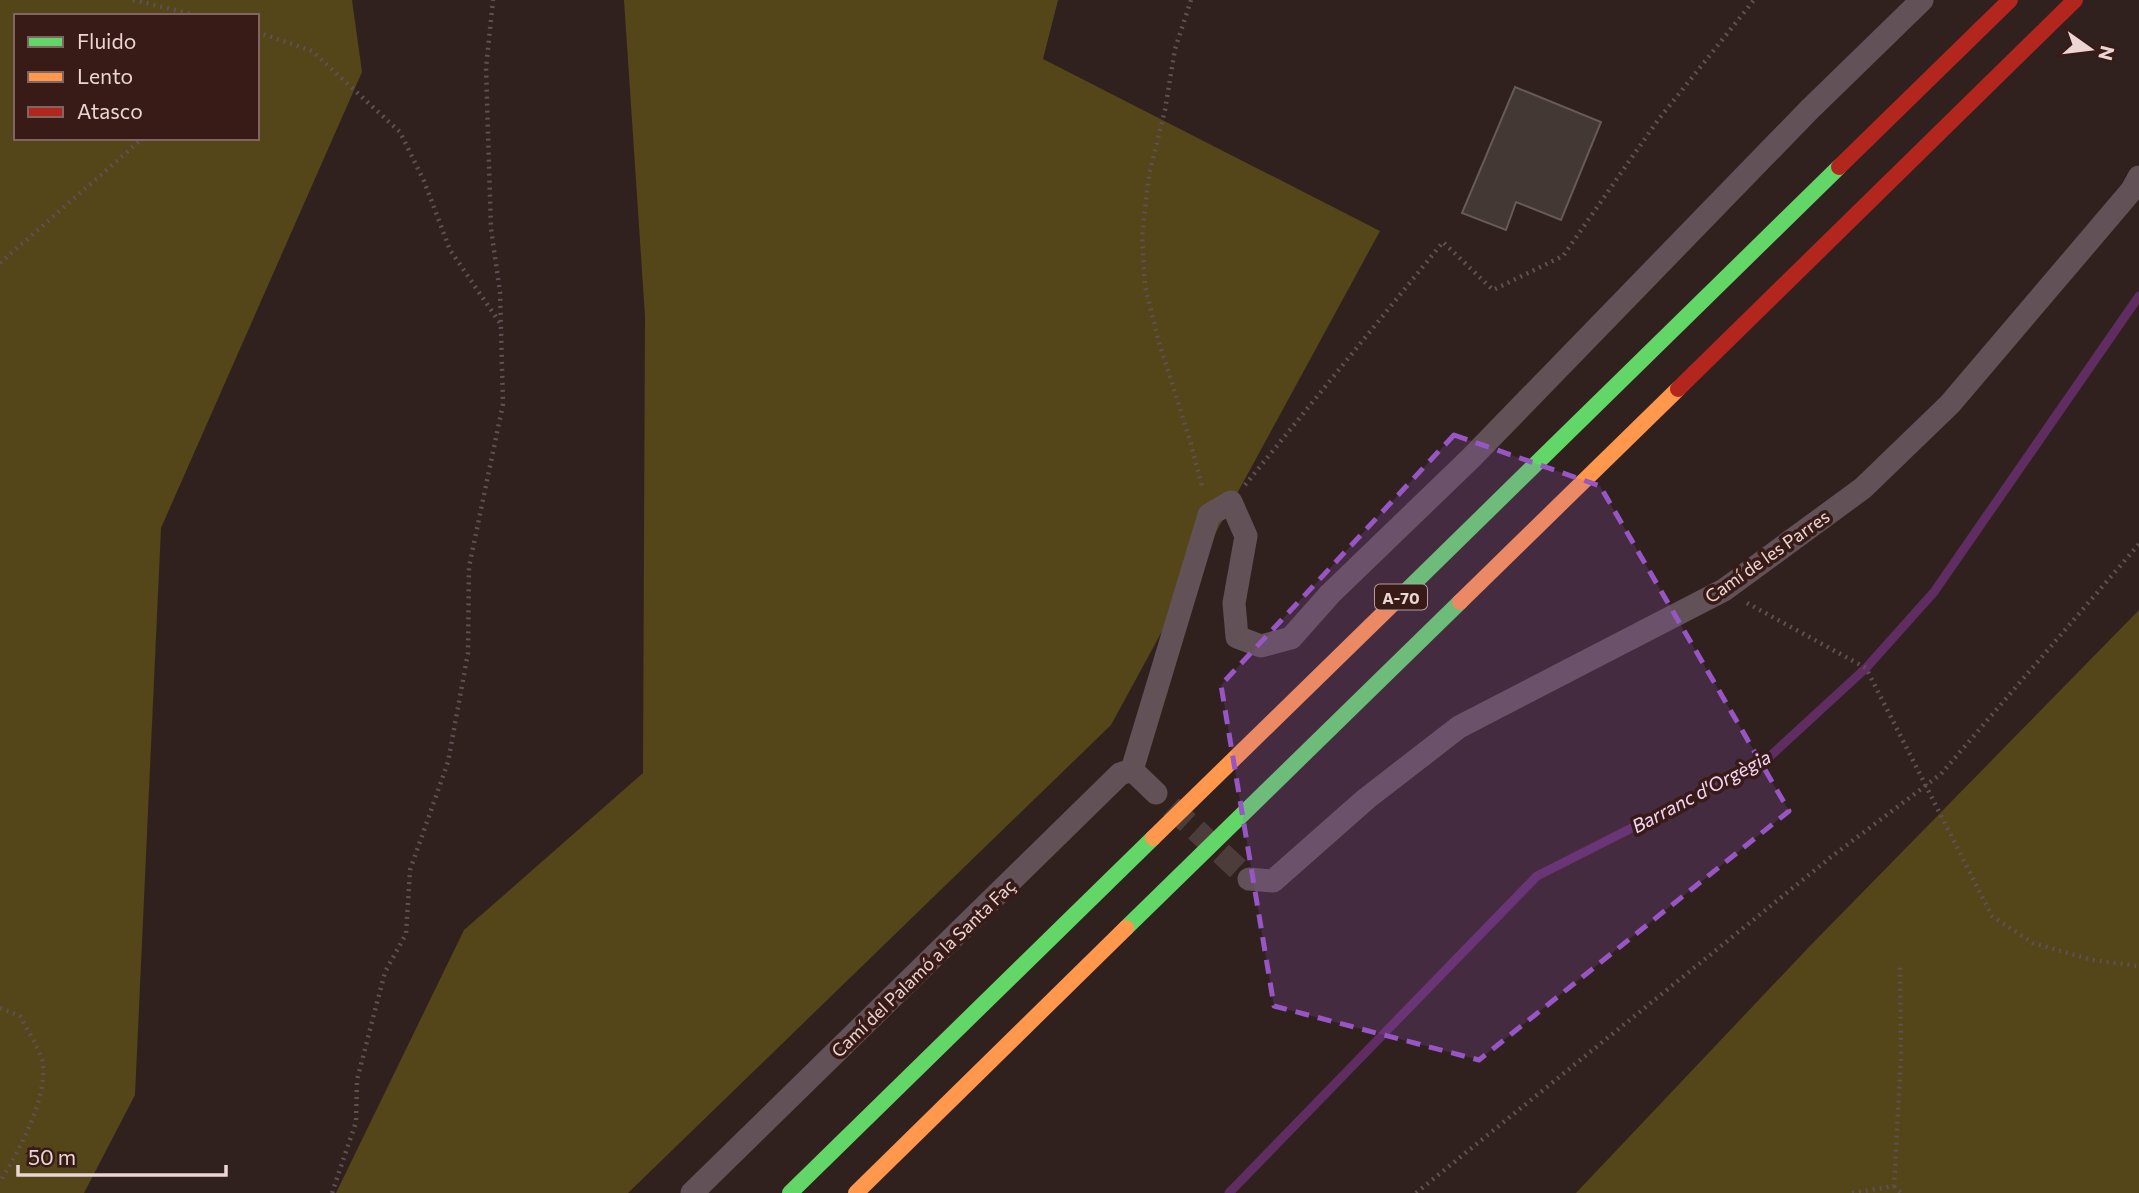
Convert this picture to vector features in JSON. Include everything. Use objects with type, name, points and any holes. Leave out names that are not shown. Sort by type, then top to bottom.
[{"type":"highway","name":"A-70","points":[[790,1193],[2010,0]]},
{"type":"highway","name":"A-70","points":[[856,1193],[2075,0]]},
{"type":"street","points":[[1156,793],[1132,770],[1209,515],[1231,502],[1246,536],[1234,603],[1237,638],[1261,646],[1292,638],[1330,594],[1471,458],[1809,110],[1922,0]]},
{"type":"street","name":"Camí de les Parres","points":[[1249,879],[1273,881],[1366,799],[1459,727],[1724,590],[1863,488],[1950,404],[2132,190],[2139,177]]},
{"type":"street","name":"Camí del Palamó a la Santa Faç","points":[[692,1193],[1120,774],[1132,770]]},
{"type":"path","points":[[133,0],[192,14]]},
{"type":"path","points":[[332,1193],[356,1122],[357,1080],[386,972],[406,934],[411,870],[448,762],[468,653],[469,567],[480,527],[503,404],[500,292],[491,229],[486,68],[493,0]]},
{"type":"path","points":[[1191,0],[1175,49],[1165,110],[1149,175],[1142,237],[1148,300],[1209,515]]},
{"type":"path","points":[[1231,502],[1443,242],[1493,290],[1563,256],[1658,120],[1754,0]]},
{"type":"path","points":[[259,33],[312,51],[400,132],[424,181],[450,250],[501,325]]},
{"type":"path","points":[[0,263],[141,140]]},
{"type":"path","points":[[1416,1193],[1831,857],[1941,775],[2139,544]]},
{"type":"path","points":[[1724,590],[1866,668],[1992,916],[2032,943],[2092,960],[2139,966]]},
{"type":"path","points":[[1899,966],[1901,1057],[1894,1186],[1901,1193]]},
{"type":"path","points":[[0,1008],[20,1016],[42,1061],[40,1100],[15,1157],[0,1182]]},
{"type":"path","points":[[1852,1193],[1894,1186]]},
{"type":"highlighted area","points":[[1454,435],[1600,486],[1789,811],[1479,1060],[1274,1006],[1221,685]]},
{"type":"shaded area","points":[[0,0],[352,0],[362,72],[161,528],[135,1095],[84,1193],[0,1193]]},
{"type":"shaded area","points":[[624,0],[1058,0],[1043,59],[1380,231],[1111,725],[628,1193],[336,1193],[464,930],[643,773],[645,316]]},
{"type":"shaded area","points":[[2139,610],[2139,1193],[1576,1193],[1808,948]]},
{"type":"building","points":[[1515,87],[1601,122],[1561,220],[1516,202],[1506,230],[1462,213]]},
{"type":"waterway","name":"Barranc d'Orgègia","points":[[1229,1193],[1537,876],[1766,760],[1866,668],[1934,592],[2139,296]]},
{"type":"tunnel","points":[[1171,807],[1249,879]]},
{"type":"traffic: fast","points":[[1402,595],[1839,167]]},
{"type":"traffic: fast","points":[[1126,928],[1460,602]]},
{"type":"traffic: fast","points":[[790,1193],[1153,838]]},
{"type":"traffic: slow","points":[[1460,602],[1678,389]]},
{"type":"traffic: slow","points":[[1153,838],[1402,595]]},
{"type":"traffic: slow","points":[[856,1193],[1126,928]]},
{"type":"traffic: jam","points":[[1839,167],[2010,0]]},
{"type":"traffic: jam","points":[[1678,389],[2075,0]]}]
